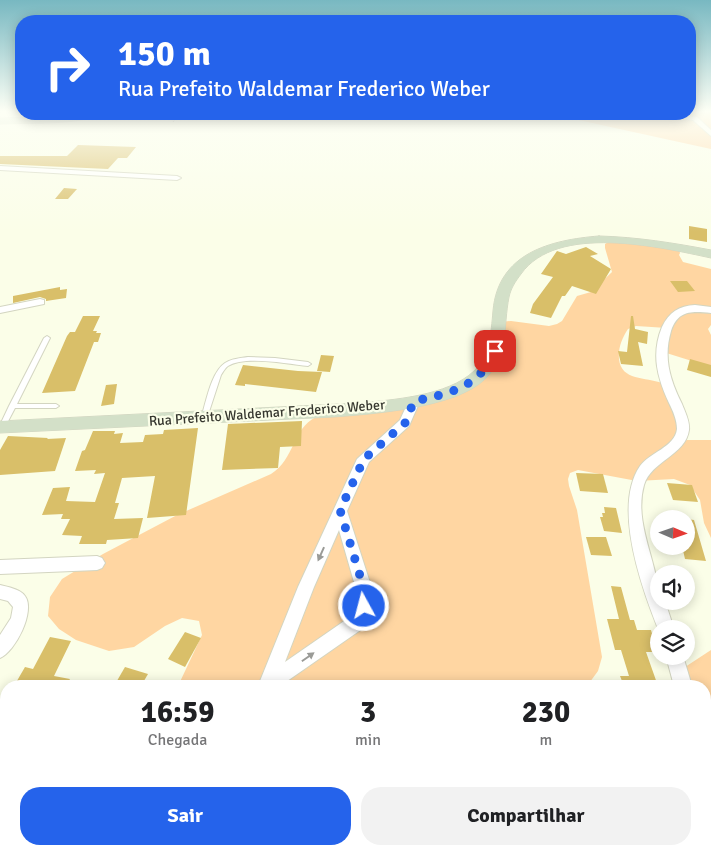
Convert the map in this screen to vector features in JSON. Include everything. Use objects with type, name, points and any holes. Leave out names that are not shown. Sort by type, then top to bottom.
[{"type":"street","points":[[0,169],[177,178]]},
{"type":"street","name":"Rua Prefeito Waldemar Frederico Weber","points":[[1,427],[334,410],[414,401],[458,390],[483,373],[490,362],[498,337],[502,298],[506,285],[524,260],[546,248],[570,241],[610,240],[643,242],[711,254]]},
{"type":"street","points":[[0,310],[40,302]]},
{"type":"street","points":[[663,620],[636,529],[634,502],[637,482],[646,468],[682,436],[682,418],[662,372],[660,351],[673,314],[689,309],[711,310]]},
{"type":"street","points":[[270,680],[306,587],[364,459],[405,423],[414,401]]},
{"type":"street","points":[[275,680],[356,623],[364,606],[364,589],[340,510]]},
{"type":"street","points":[[0,567],[98,562]]},
{"type":"street","points":[[0,592],[10,594],[21,600],[22,606],[21,613],[0,650]]},
{"type":"street","points":[[677,665],[681,680]]},
{"type":"lane","points":[[1,427],[48,338]]},
{"type":"lane","points":[[204,418],[222,368],[231,360],[244,358],[308,364]]},
{"type":"lane","points":[[12,406],[56,406]]},
{"type":"shaded area","points":[[610,241],[679,250],[679,255],[683,262],[711,269],[711,325],[708,329],[711,335],[711,367],[660,351],[667,328],[636,326],[628,329],[621,343],[619,359],[624,371],[629,375],[662,383],[682,418],[677,442],[711,440],[711,538],[704,523],[700,500],[690,485],[674,479],[637,481],[578,470],[570,473],[568,479],[569,486],[577,510],[602,657],[598,671],[591,680],[181,680],[202,635],[199,621],[182,618],[165,626],[134,647],[109,651],[76,640],[59,629],[48,616],[50,597],[62,579],[103,554],[177,515],[271,474],[285,460],[302,429],[316,417],[414,401],[483,373],[499,322],[511,321],[549,326],[562,321],[577,296],[591,292],[612,272],[605,244]]},
{"type":"shaded area","points":[[711,650],[711,680],[681,680],[679,671],[688,665],[695,665],[695,660]]},
{"type":"building","points":[[71,152],[132,152],[127,158],[118,158],[108,169],[0,164],[0,156],[67,156]]},
{"type":"building","points":[[64,188],[77,189],[68,199],[55,199]]},
{"type":"building","points":[[689,226],[707,229],[707,242],[689,239]]},
{"type":"building","points":[[586,247],[598,254],[590,256],[611,269],[596,294],[572,286],[565,296],[562,296],[551,318],[530,313],[533,304],[553,277],[541,274],[557,251],[566,254]]},
{"type":"building","points":[[670,281],[687,281],[695,291],[678,292]]},
{"type":"building","points":[[60,287],[60,290],[67,289],[66,298],[46,301],[46,299],[40,297],[13,303],[13,296]]},
{"type":"building","points":[[83,316],[100,316],[93,331],[101,333],[98,342],[94,342],[75,391],[42,393],[67,336],[70,332],[75,332]]},
{"type":"building","points":[[631,316],[633,316],[635,329],[648,332],[647,344],[638,342],[643,366],[621,364],[618,351],[627,352]]},
{"type":"building","points":[[321,355],[334,356],[330,372],[317,371]]},
{"type":"building","points":[[690,359],[711,365],[711,377],[687,370]]},
{"type":"building","points":[[243,365],[322,372],[316,392],[245,384],[245,386],[235,385]]},
{"type":"building","points":[[117,384],[114,404],[101,406],[106,385]]},
{"type":"building","points":[[302,421],[301,446],[280,447],[278,468],[222,470],[228,424]]},
{"type":"building","points":[[198,428],[186,515],[147,518],[155,476],[122,478],[115,503],[119,503],[114,519],[143,518],[138,538],[107,540],[106,544],[79,544],[82,536],[62,535],[70,519],[61,519],[63,514],[42,515],[53,488],[70,487],[66,501],[95,502],[105,473],[94,474],[96,470],[75,471],[82,451],[85,450],[93,431],[115,431],[114,434],[123,433],[120,443],[143,442],[145,435],[163,434],[164,430]]},
{"type":"building","points":[[8,436],[47,439],[66,438],[55,471],[0,475],[0,450]]},
{"type":"building","points":[[576,473],[603,474],[608,493],[580,491]]},
{"type":"building","points":[[667,483],[692,485],[698,502],[673,500]]},
{"type":"building","points":[[604,507],[616,508],[622,533],[604,531],[600,517],[603,517],[602,513],[605,513]]},
{"type":"building","points":[[695,523],[706,561],[685,559],[684,555],[695,555]]},
{"type":"building","points":[[586,537],[606,537],[612,556],[591,555]]},
{"type":"building","points":[[611,586],[621,587],[630,620],[634,620],[637,630],[650,630],[650,652],[646,652],[656,680],[622,680],[620,676],[629,676],[621,650],[615,650],[607,619],[619,619]]},
{"type":"building","points":[[185,632],[201,638],[185,667],[168,659]]},
{"type":"building","points":[[50,637],[71,641],[54,676],[69,680],[17,680],[25,667],[33,669]]},
{"type":"building","points":[[125,667],[148,674],[144,680],[117,680]]},
{"type":"route","points":[[364,606],[364,589],[340,510],[364,459],[405,423],[414,401],[458,390],[473,381],[483,373],[495,351]]}]
